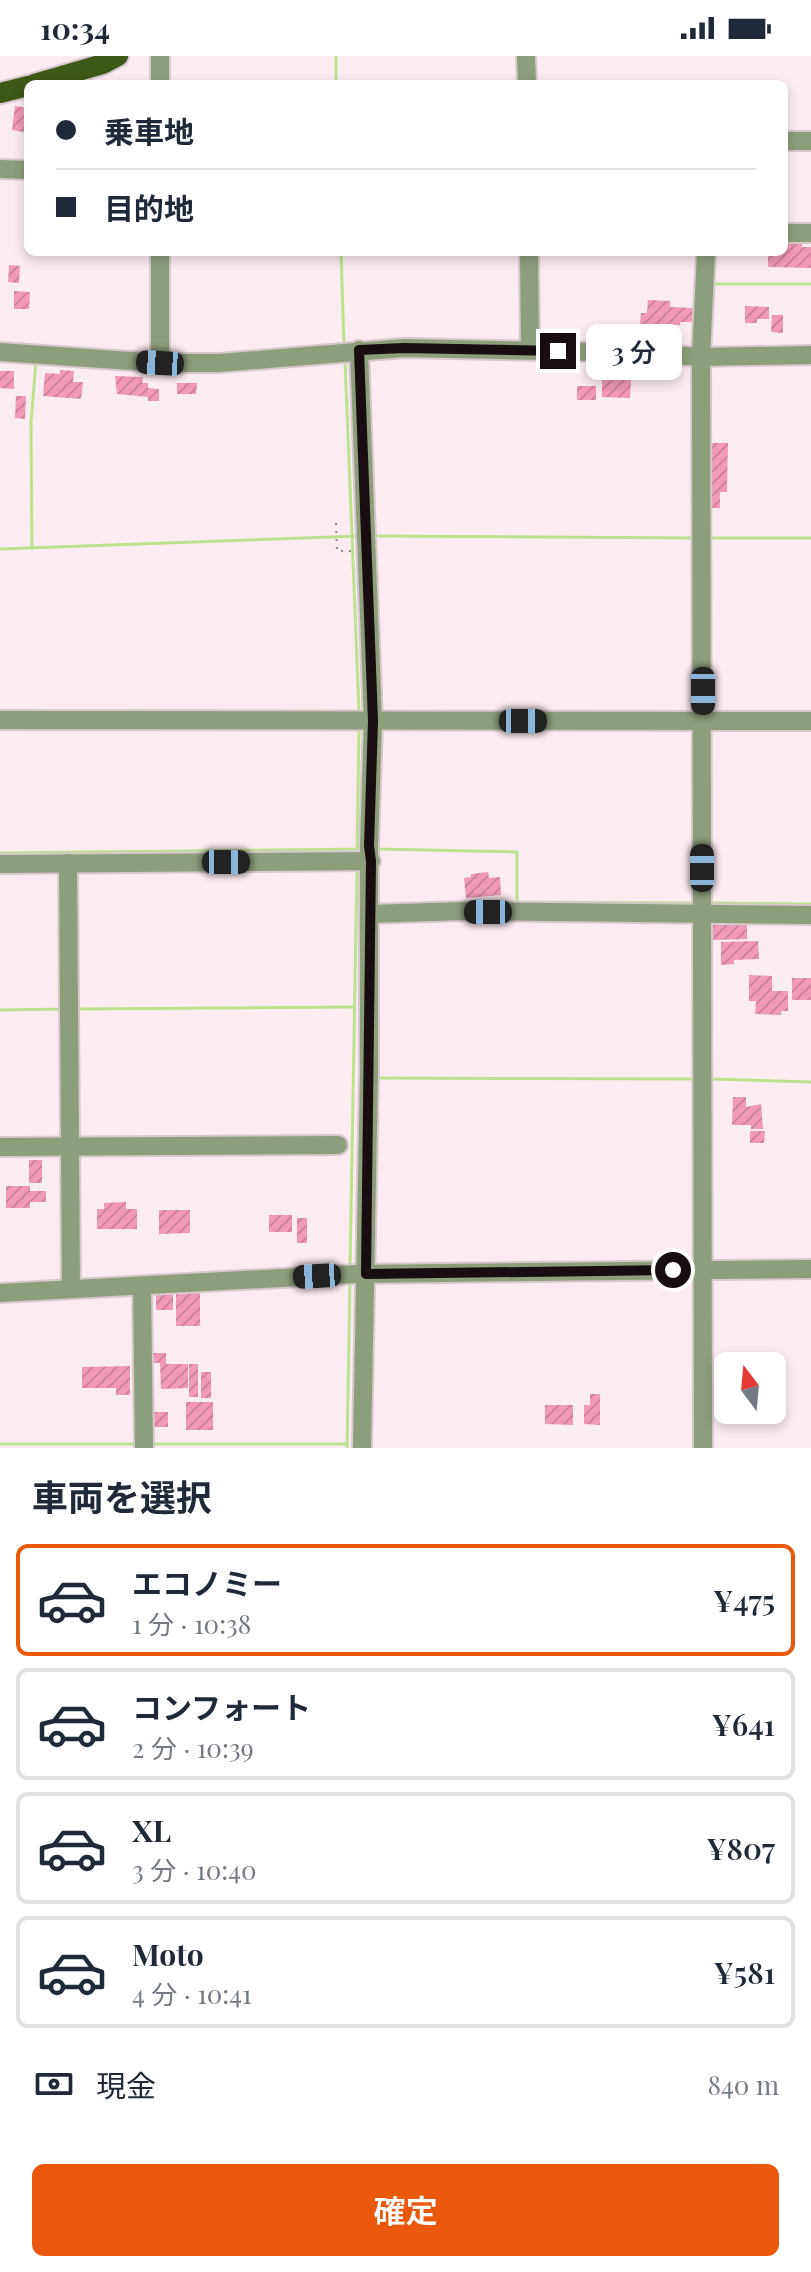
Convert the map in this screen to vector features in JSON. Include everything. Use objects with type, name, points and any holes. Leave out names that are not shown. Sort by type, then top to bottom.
[{"type":"main road","points":[[49,80],[118,56]]},
{"type":"main road","points":[[0,93],[24,87]]},
{"type":"street","points":[[160,56],[160,80]]},
{"type":"street","points":[[526,56],[527,80]]},
{"type":"street","points":[[788,141],[811,141]]},
{"type":"street","points":[[0,169],[24,170]]},
{"type":"street","points":[[788,233],[811,233]]},
{"type":"street","points":[[160,256],[160,363]]},
{"type":"street","points":[[529,256],[530,350]]},
{"type":"street","points":[[703,1448],[701,357],[706,256]]},
{"type":"street","points":[[0,352],[160,363],[219,363],[404,348],[701,357],[811,355]]},
{"type":"street","points":[[350,351],[365,535],[369,1077],[356,1274],[362,1448]]},
{"type":"street","points":[[0,720],[811,721]]},
{"type":"street","points":[[0,864],[365,857]]},
{"type":"street","points":[[68,863],[71,1289]]},
{"type":"street","points":[[369,914],[702,907],[811,915]]},
{"type":"street","points":[[0,1147],[69,1152],[338,1145]]},
{"type":"street","points":[[0,1293],[356,1274],[811,1269]]},
{"type":"street","points":[[142,1286],[144,1444]]},
{"type":"path","points":[[336,523],[337,551],[349,551]]},
{"type":"building","points":[[15,106],[24,107],[24,132],[12,130]]},
{"type":"building","points":[[788,238],[802,238],[802,247],[811,247],[811,268],[768,267],[768,256],[788,256]]},
{"type":"building","points":[[9,265],[20,266],[19,283],[8,282]]},
{"type":"building","points":[[14,291],[30,292],[29,309],[14,309]]},
{"type":"building","points":[[648,300],[670,301],[670,307],[695,308],[695,322],[640,325],[641,313],[647,313]]},
{"type":"building","points":[[745,306],[769,307],[769,319],[745,323]]},
{"type":"building","points":[[772,315],[783,315],[783,333],[771,332]]},
{"type":"building","points":[[604,364],[620,364],[619,374],[604,374]]},
{"type":"building","points":[[60,370],[74,371],[73,382],[83,382],[81,399],[43,396],[45,373],[60,374]]},
{"type":"building","points":[[0,371],[14,371],[14,389],[0,388]]},
{"type":"building","points":[[115,376],[143,377],[142,383],[148,383],[148,388],[159,389],[159,401],[117,394]]},
{"type":"building","points":[[602,377],[631,378],[630,398],[602,397]]},
{"type":"building","points":[[177,383],[197,383],[196,394],[177,394]]},
{"type":"building","points":[[577,386],[596,386],[596,400],[577,400]]},
{"type":"building","points":[[16,396],[26,396],[25,419],[15,418]]},
{"type":"building","points":[[709,443],[728,443],[727,492],[720,492],[720,508],[708,508]]},
{"type":"building","points":[[488,872],[489,878],[500,877],[501,895],[466,898],[464,878]]},
{"type":"building","points":[[747,922],[747,939],[713,940],[713,924]]},
{"type":"building","points":[[758,941],[759,959],[734,960],[734,964],[721,965],[721,942]]},
{"type":"building","points":[[749,975],[772,976],[772,991],[788,991],[788,1011],[781,1011],[781,1015],[755,1014],[756,1001],[749,1001]]},
{"type":"building","points":[[792,978],[811,978],[811,1000],[792,1000]]},
{"type":"building","points":[[733,1097],[746,1097],[746,1107],[761,1104],[763,1129],[751,1129],[751,1125],[732,1125]]},
{"type":"building","points":[[750,1131],[765,1131],[764,1143],[750,1143]]},
{"type":"building","points":[[29,1160],[42,1160],[42,1183],[29,1183]]},
{"type":"building","points":[[6,1186],[30,1186],[30,1191],[46,1191],[46,1202],[30,1202],[30,1208],[6,1208]]},
{"type":"building","points":[[126,1202],[126,1209],[137,1209],[137,1229],[97,1229],[97,1209],[104,1209],[104,1203]]},
{"type":"building","points":[[159,1210],[190,1210],[190,1233],[159,1234]]},
{"type":"building","points":[[269,1215],[292,1215],[292,1232],[269,1232]]},
{"type":"building","points":[[297,1218],[307,1218],[307,1243],[297,1243]]},
{"type":"building","points":[[156,1291],[173,1291],[173,1310],[156,1310]]},
{"type":"building","points":[[176,1292],[200,1292],[200,1326],[176,1326]]},
{"type":"building","points":[[151,1353],[166,1353],[166,1364],[188,1364],[188,1388],[161,1389],[160,1363],[151,1363]]},
{"type":"building","points":[[189,1364],[198,1364],[198,1397],[189,1397]]},
{"type":"building","points":[[130,1366],[130,1395],[116,1395],[116,1388],[82,1388],[82,1367]]},
{"type":"building","points":[[201,1372],[211,1372],[211,1398],[201,1398]]},
{"type":"building","points":[[590,1394],[600,1394],[600,1425],[584,1424],[584,1405],[590,1405]]},
{"type":"building","points":[[186,1402],[213,1402],[213,1430],[186,1430]]},
{"type":"building","points":[[545,1405],[573,1405],[573,1425],[545,1424]]},
{"type":"building","points":[[151,1412],[168,1412],[168,1427],[151,1427]]},
{"type":"waterway","points":[[336,56],[336,80]]},
{"type":"waterway","points":[[341,256],[344,345]]},
{"type":"waterway","points":[[710,284],[811,284]]},
{"type":"waterway","points":[[345,360],[359,712]]},
{"type":"waterway","points":[[32,548],[31,422],[36,362]]},
{"type":"waterway","points":[[0,549],[360,536]]},
{"type":"waterway","points":[[372,536],[696,538]]},
{"type":"waterway","points":[[708,538],[811,538]]},
{"type":"waterway","points":[[357,856],[359,728]]},
{"type":"waterway","points":[[0,853],[364,849]]},
{"type":"waterway","points":[[376,849],[517,852],[517,902],[694,903]]},
{"type":"waterway","points":[[350,1268],[357,868]]},
{"type":"waterway","points":[[709,903],[811,904]]},
{"type":"waterway","points":[[76,1009],[354,1007]]},
{"type":"waterway","points":[[0,1010],[64,1009]]},
{"type":"waterway","points":[[374,1078],[694,1079]]},
{"type":"waterway","points":[[710,1079],[811,1082]]},
{"type":"waterway","points":[[347,1448],[350,1280]]},
{"type":"waterway","points":[[0,1444],[136,1444]]},
{"type":"waterway","points":[[152,1444],[347,1444]]},
{"type":"route","points":[[558,351],[359,350],[373,721],[369,846],[366,1274],[673,1270]]}]
